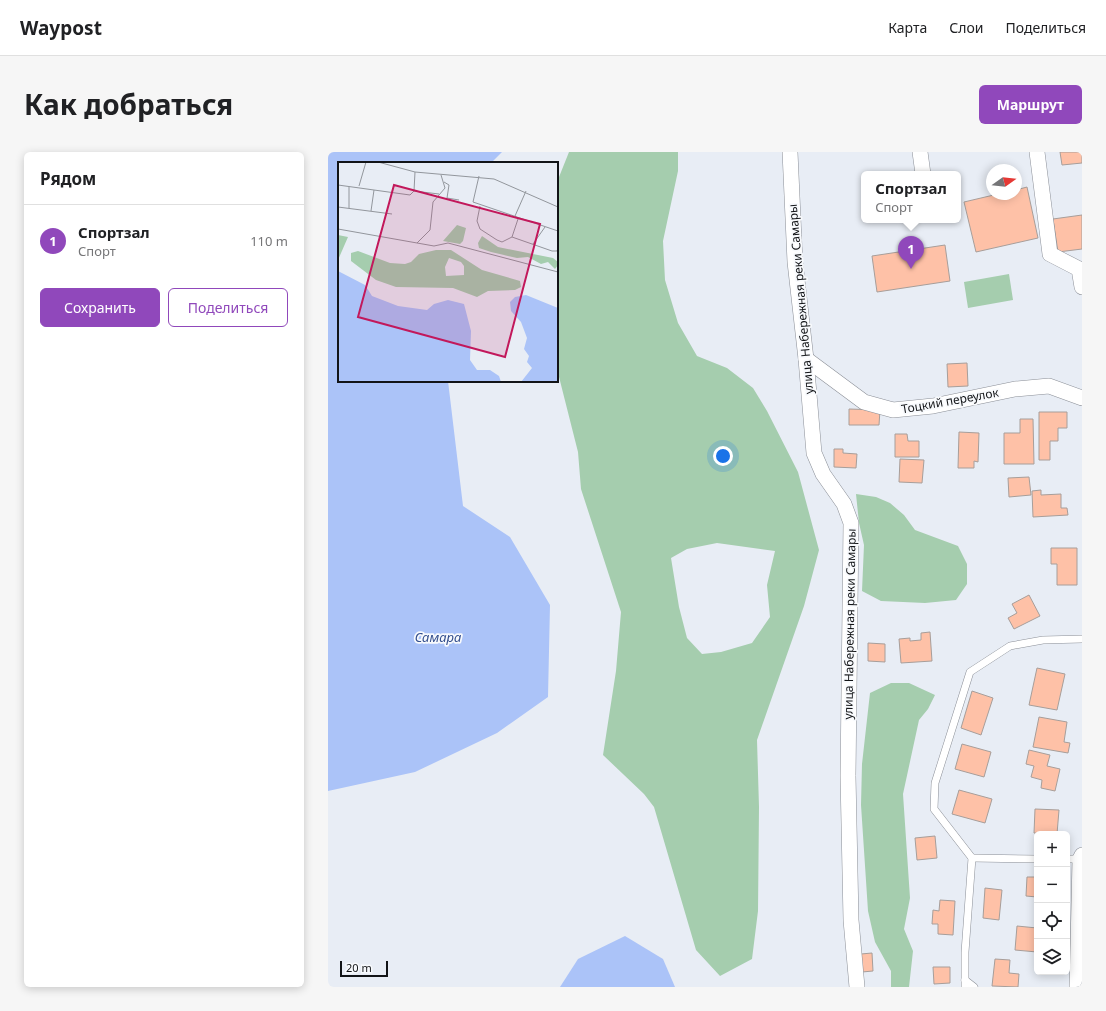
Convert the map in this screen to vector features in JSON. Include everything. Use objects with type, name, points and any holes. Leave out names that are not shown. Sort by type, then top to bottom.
[{"type":"street","name":"улица Набережная реки Самары","points":[[790,152],[795,262],[806,359],[814,453],[823,474],[844,504],[851,523],[848,776],[851,920],[857,987]]},
{"type":"street","points":[[920,152],[923,171]]},
{"type":"street","points":[[1037,152],[1050,254],[1081,269],[1082,287]]},
{"type":"street","name":"Тоцкий переулок","points":[[806,359],[864,402],[893,410],[933,406],[1015,389],[1049,386],[1082,398]]},
{"type":"street","points":[[1076,857],[1077,987]]},
{"type":"lane","points":[[974,987],[965,984],[965,952],[972,858],[934,809],[935,783],[970,672],[1010,646],[1043,640],[1082,639]]},
{"type":"lane","points":[[972,858],[1034,858]]},
{"type":"green space","points":[[569,152],[678,152],[678,171],[663,241],[665,280],[678,323],[697,356],[727,368],[753,388],[767,411],[798,472],[819,550],[804,606],[757,740],[759,807],[758,911],[752,959],[720,976],[696,950],[654,807],[644,794],[603,755],[616,671],[621,612],[581,489],[578,452],[558,373],[558,180]],"holes":[[[717,543],[775,551],[767,585],[770,617],[752,643],[721,652],[702,654],[687,638],[679,607],[671,558],[687,549]]]},
{"type":"green space","points":[[1009,274],[1013,300],[968,308],[964,282]]},
{"type":"green space","points":[[856,494],[876,497],[890,503],[904,515],[915,530],[958,546],[967,564],[967,584],[956,600],[925,603],[881,601],[862,591],[864,545],[859,523]]},
{"type":"green space","points":[[891,683],[909,683],[935,695],[928,709],[919,720],[903,794],[910,898],[904,929],[913,951],[909,987],[891,987],[891,971],[875,942],[868,911],[861,805],[862,764],[870,693]]},
{"type":"water","name":"Самара","points":[[328,152],[502,152],[492,162],[338,162],[338,382],[448,382],[463,506],[510,537],[550,605],[548,697],[497,733],[415,772],[328,791]]},
{"type":"water","points":[[625,936],[663,959],[675,987],[560,987],[578,959]]},
{"type":"building","points":[[1060,152],[1082,152],[1082,163],[1062,165]]},
{"type":"building","points":[[1027,187],[1038,238],[976,252],[964,202],[986,197],[986,200],[1022,200],[1022,188]]},
{"type":"building","points":[[1082,215],[1082,249],[1058,252],[1053,219]]},
{"type":"building","points":[[945,245],[950,281],[877,292],[872,256]]},
{"type":"building","points":[[967,363],[968,386],[948,387],[947,364]]},
{"type":"building","points":[[849,409],[880,410],[879,425],[849,425]]},
{"type":"building","points":[[1039,412],[1067,412],[1067,428],[1058,428],[1058,441],[1050,441],[1050,460],[1039,460]]},
{"type":"building","points":[[1020,419],[1033,419],[1034,464],[1004,464],[1004,433],[1020,433]]},
{"type":"building","points":[[959,432],[979,433],[978,462],[974,461],[974,468],[958,468]]},
{"type":"building","points":[[895,434],[907,434],[908,441],[919,441],[919,457],[895,457]]},
{"type":"building","points":[[834,449],[843,449],[843,453],[857,454],[856,468],[834,467]]},
{"type":"building","points":[[900,459],[924,460],[922,483],[899,482]]},
{"type":"building","points":[[1029,477],[1031,495],[1009,497],[1008,478]]},
{"type":"building","points":[[1041,490],[1041,495],[1061,494],[1061,508],[1067,508],[1068,515],[1033,517],[1032,491]]},
{"type":"building","points":[[1051,548],[1077,548],[1077,585],[1057,585],[1057,564],[1051,564]]},
{"type":"building","points":[[1029,595],[1040,616],[1014,629],[1008,618],[1017,613],[1012,604]]},
{"type":"building","points":[[930,632],[932,661],[901,663],[899,639],[910,638],[910,641],[921,640],[921,633]]},
{"type":"building","points":[[868,643],[885,644],[885,662],[868,661]]},
{"type":"building","points":[[1037,668],[1065,674],[1057,710],[1029,705]]},
{"type":"building","points":[[972,691],[993,698],[981,735],[961,728]]},
{"type":"building","points":[[1039,717],[1067,722],[1064,742],[1070,743],[1068,753],[1033,747]]},
{"type":"building","points":[[962,744],[991,752],[984,777],[955,769]]},
{"type":"building","points":[[1029,750],[1050,755],[1047,766],[1060,769],[1055,791],[1041,788],[1042,780],[1031,777],[1034,766],[1026,764]]},
{"type":"building","points":[[959,790],[992,799],[985,823],[952,814]]},
{"type":"building","points":[[1035,809],[1059,810],[1057,831],[1034,831]]},
{"type":"building","points":[[935,836],[937,858],[917,860],[915,838]]},
{"type":"building","points":[[1027,877],[1034,877],[1034,897],[1026,896]]},
{"type":"building","points":[[985,888],[1002,890],[999,920],[983,918]]},
{"type":"building","points":[[940,900],[955,901],[953,935],[938,934],[938,924],[932,924],[933,910],[939,911]]},
{"type":"building","points":[[1017,926],[1034,928],[1034,952],[1015,950]]},
{"type":"building","points":[[872,953],[873,971],[862,972],[861,954]]},
{"type":"building","points":[[995,959],[1010,960],[1009,973],[1019,974],[1018,987],[992,986]]},
{"type":"building","points":[[933,967],[950,967],[950,983],[934,984]]},
{"type":"place","name":"Спортзал","points":[[911,269]]}]
